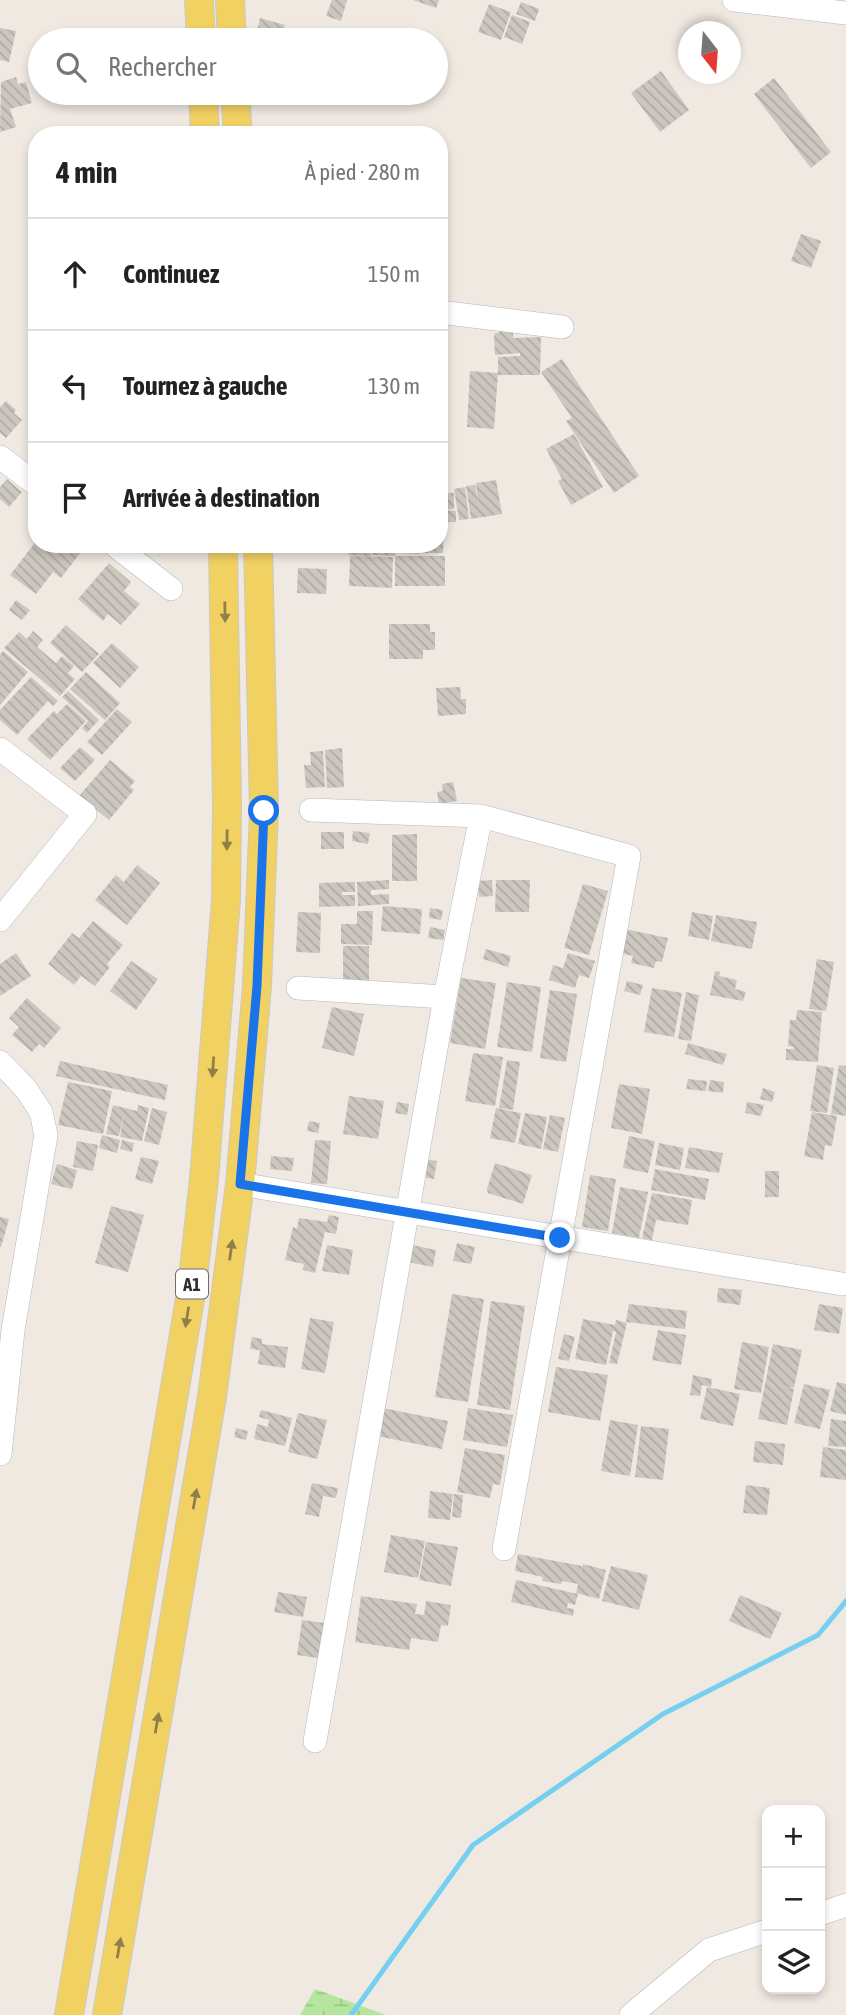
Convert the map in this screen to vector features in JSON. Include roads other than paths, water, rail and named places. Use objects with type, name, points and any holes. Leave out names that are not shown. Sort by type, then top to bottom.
[{"type":"main road","points":[[199,0],[200,28]]},
{"type":"main road","points":[[230,0],[231,28]]},
{"type":"main road","points":[[204,105],[205,126]]},
{"type":"main road","points":[[236,105],[237,126]]},
{"type":"main road","name":"A1","points":[[69,2015],[190,1301],[204,1179],[226,900],[223,553]]},
{"type":"main road","name":"A1","points":[[107,2015],[212,1397],[240,1184],[257,986],[264,811],[258,553]]},
{"type":"street","points":[[734,0],[846,13]]},
{"type":"street","points":[[448,313],[562,327]]},
{"type":"street","points":[[0,457],[28,478]]},
{"type":"street","points":[[125,553],[171,589]]},
{"type":"street","points":[[0,749],[85,814],[0,920]]},
{"type":"street","points":[[311,810],[481,816],[629,856],[504,1549]]},
{"type":"street","points":[[315,1741],[445,997],[481,816]]},
{"type":"street","points":[[298,988],[445,997]]},
{"type":"street","points":[[0,1062],[26,1089],[41,1112],[46,1135],[13,1330],[0,1454]]},
{"type":"street","points":[[240,1184],[842,1284]]},
{"type":"street","points":[[825,1912],[846,1905]]},
{"type":"street","points":[[631,2015],[709,1950],[762,1933]]},
{"type":"waterway","points":[[351,2015],[473,1845],[663,1714],[818,1635],[846,1601]]}]
